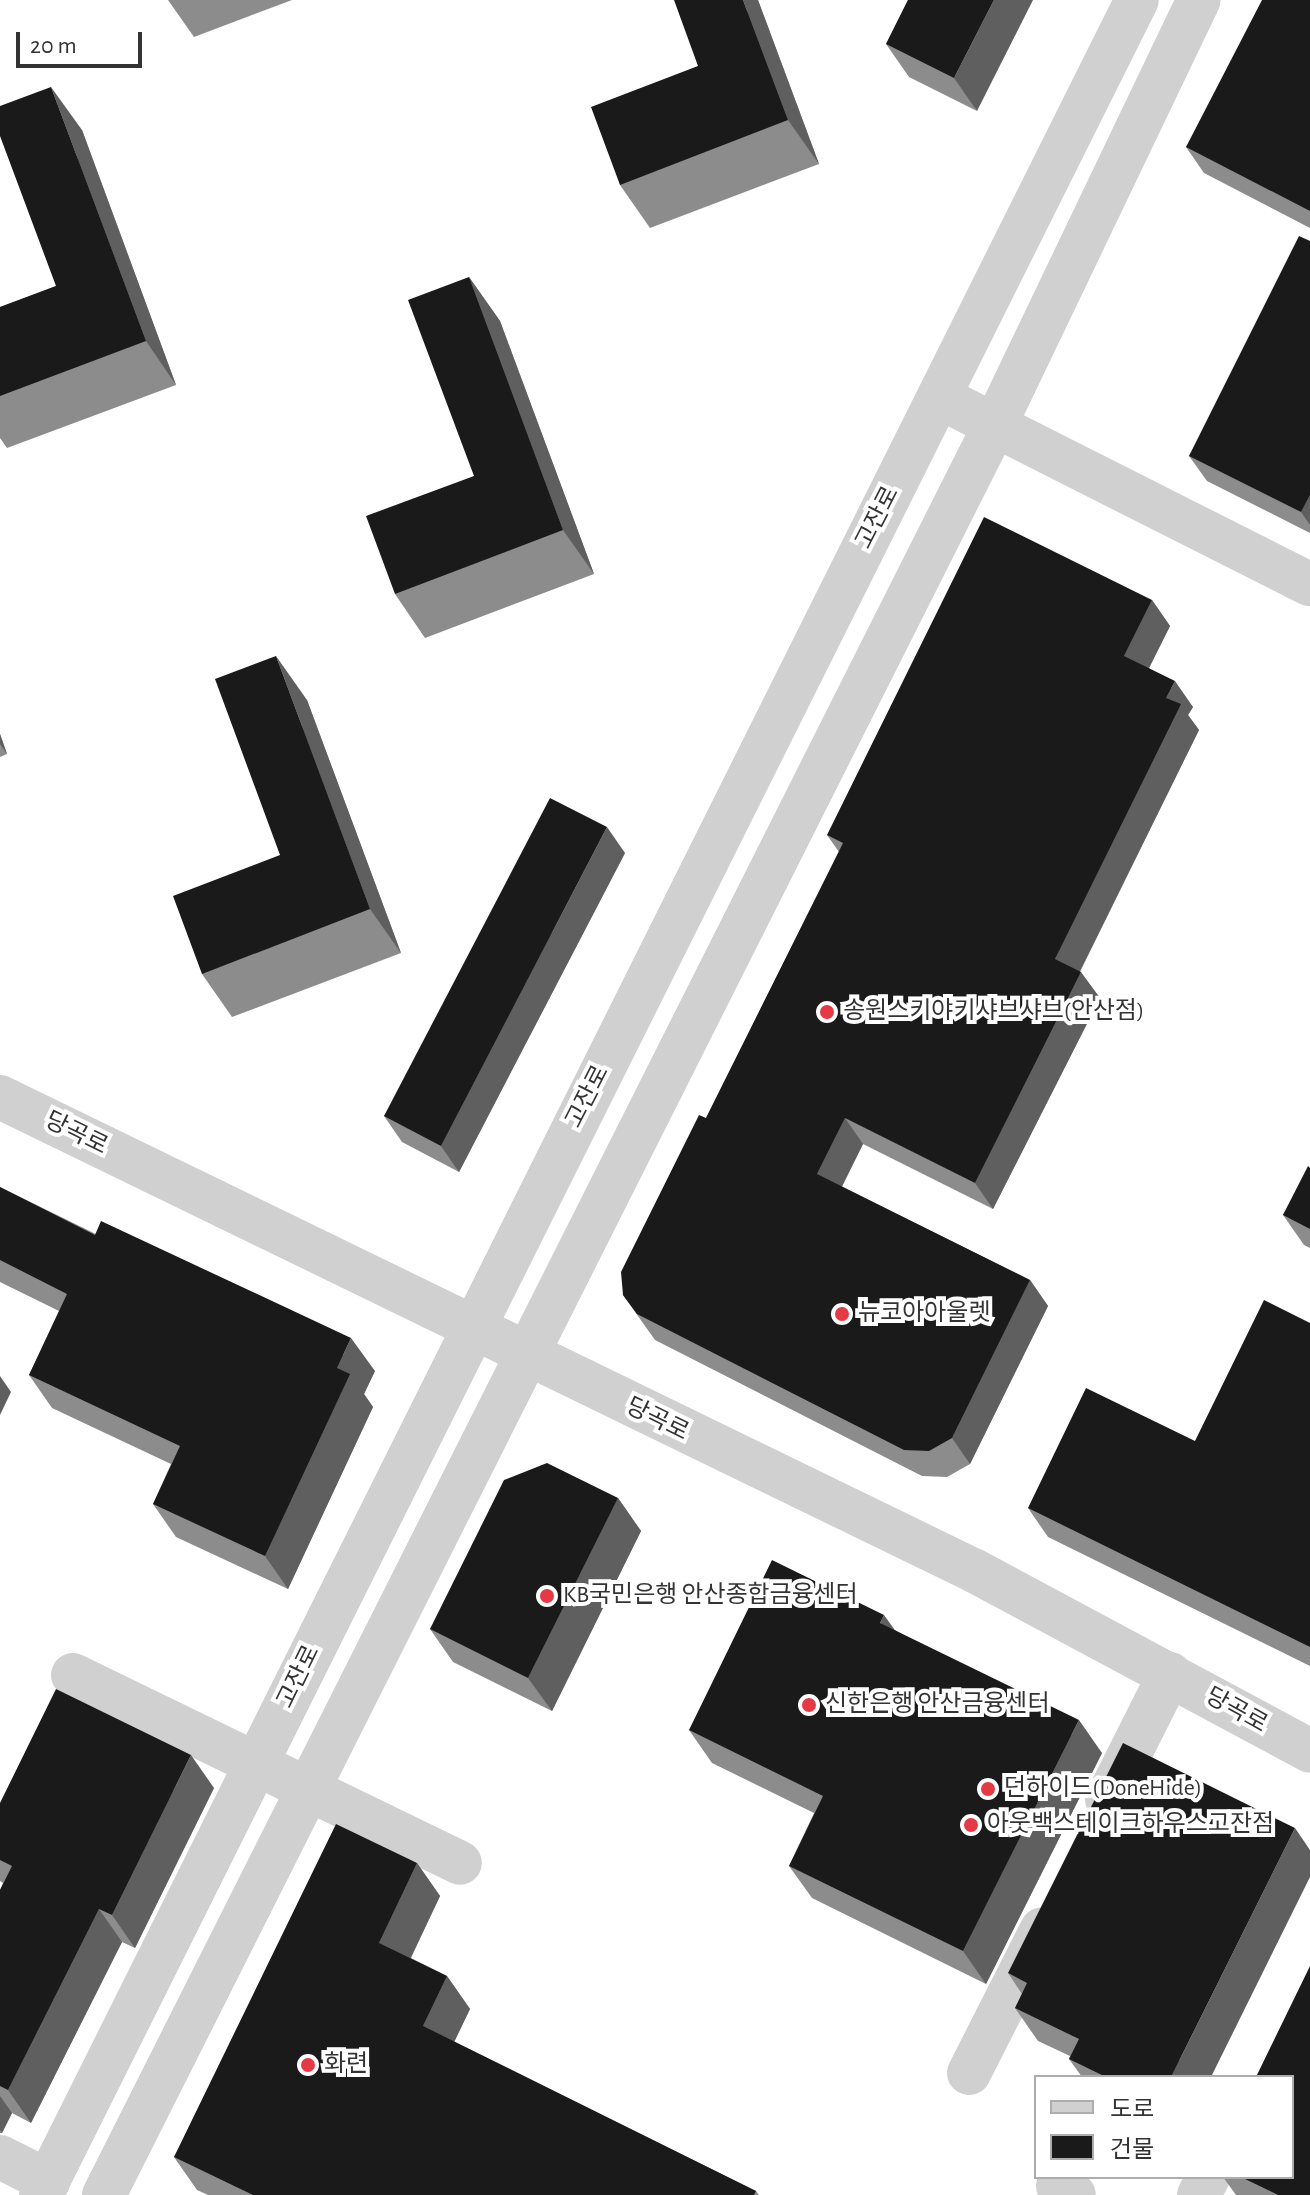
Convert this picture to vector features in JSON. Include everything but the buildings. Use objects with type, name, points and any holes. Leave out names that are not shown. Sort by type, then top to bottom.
[{"type":"street","name":"고잔로","points":[[45,2188],[1137,0]]},
{"type":"street","points":[[104,2195],[995,425],[1199,0]]},
{"type":"street","points":[[939,397],[1310,584]]},
{"type":"street","name":"당곡로","points":[[0,1097],[975,1571],[1310,1751]]},
{"type":"street","points":[[1091,1831],[1170,1674]]},
{"type":"street","points":[[73,1675],[460,1863]]},
{"type":"street","points":[[969,2073],[1062,1888]]},
{"type":"street","points":[[0,2157],[45,2188]]},
{"type":"place","name":"송원스키야키샤브샤브(안산점)","points":[[827,1012]]},
{"type":"place","name":"뉴코아아울렛","points":[[842,1314]]},
{"type":"place","name":"KB국민은행 안산종합금융센터","points":[[547,1596]]},
{"type":"place","name":"신한은행 안산금융센터","points":[[809,1705]]},
{"type":"place","name":"던하이드(DoneHide)","points":[[988,1789]]},
{"type":"place","name":"아웃백스테이크하우스고잔점","points":[[971,1825]]},
{"type":"place","name":"화련","points":[[308,2065]]}]
